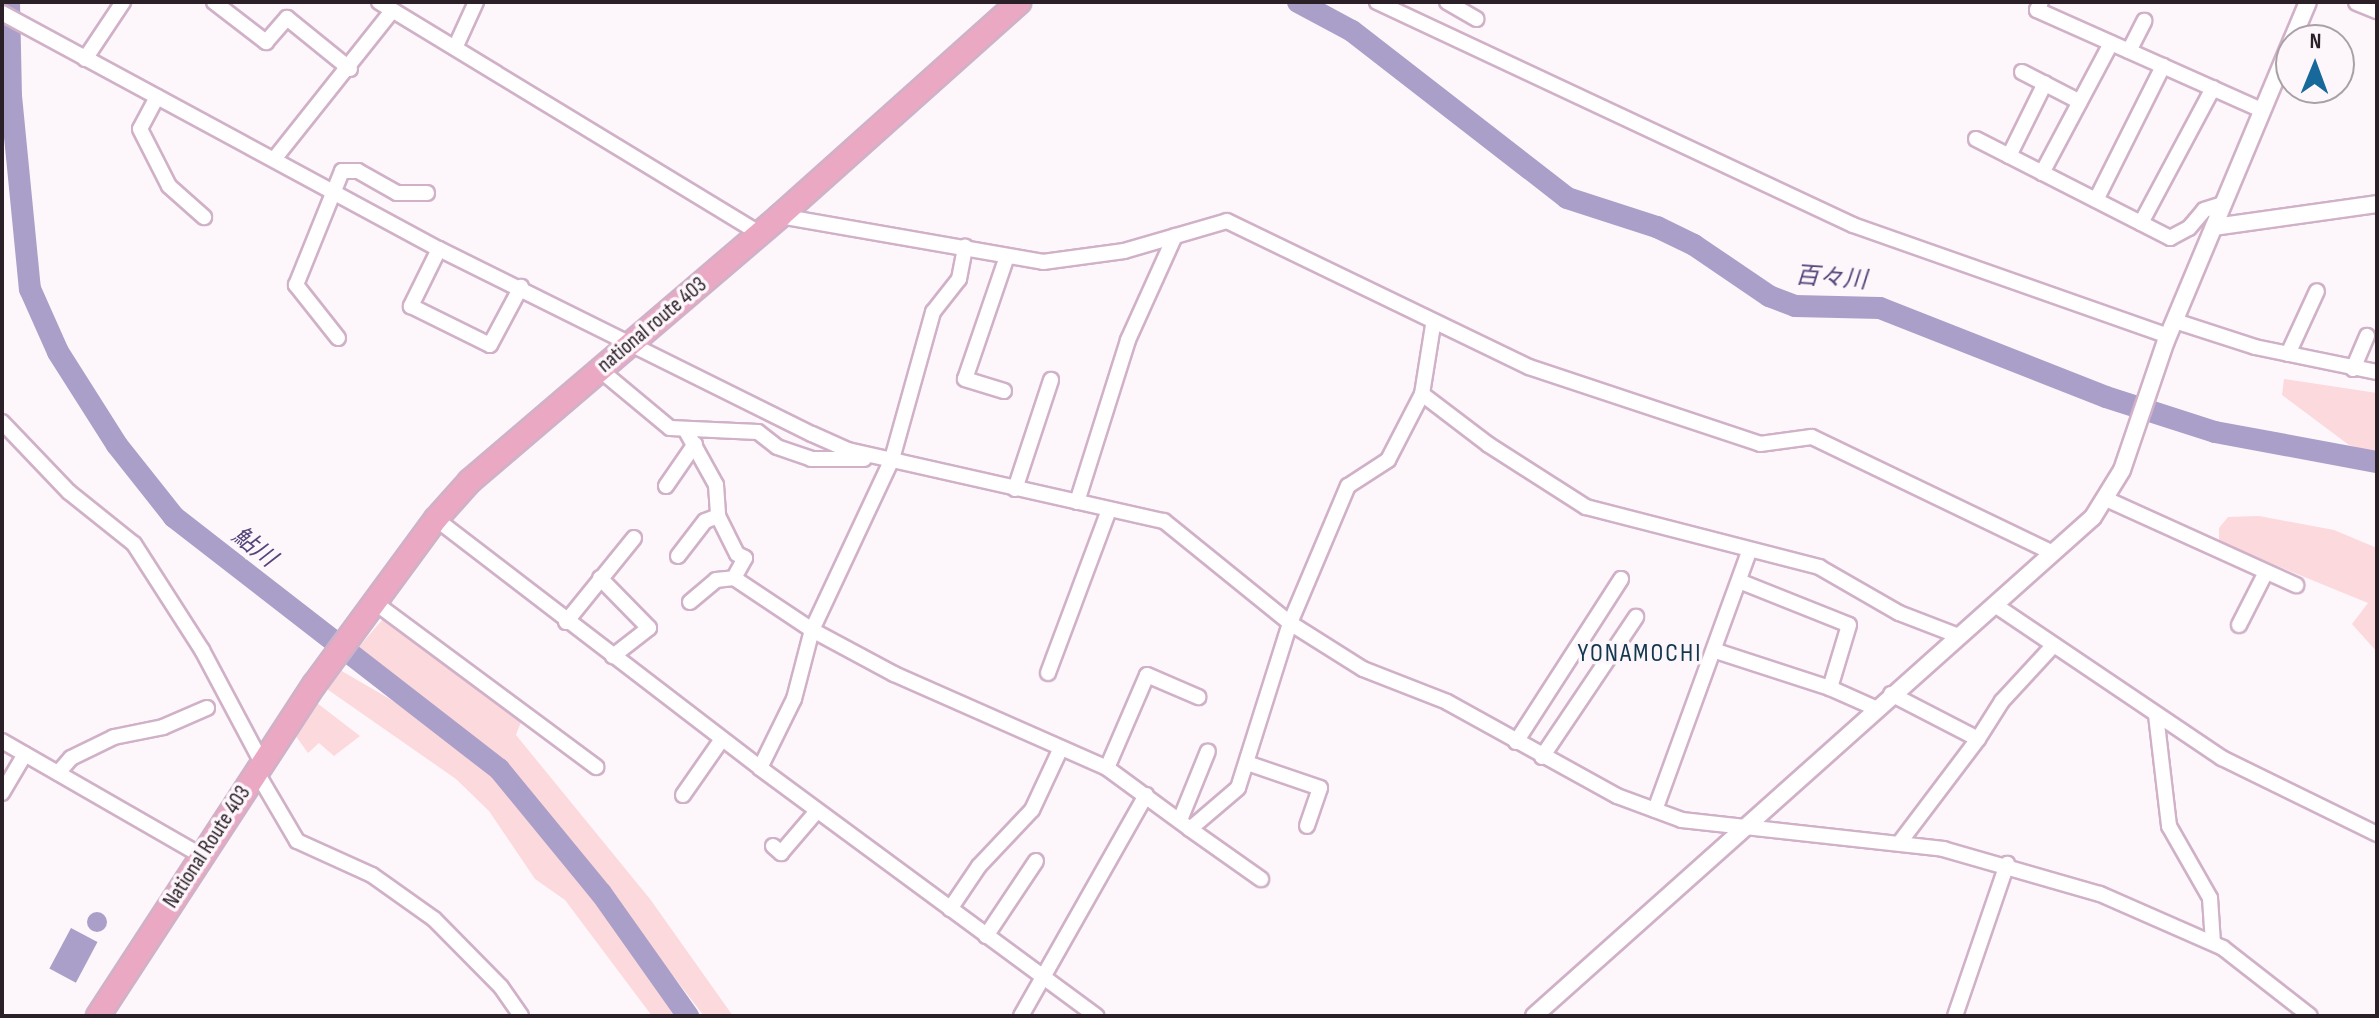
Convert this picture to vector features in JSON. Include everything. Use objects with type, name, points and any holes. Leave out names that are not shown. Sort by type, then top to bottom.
[{"type":"highway","name":"national route 403","points":[[319,679],[436,519],[508,443],[760,234],[1019,2]]},
{"type":"highway","name":"National Route 403","points":[[98,1016],[319,679]]},
{"type":"street","points":[[85,59],[123,2]]},
{"type":"street","points":[[214,2],[266,42],[287,18],[350,69]]},
{"type":"street","points":[[455,48],[476,2]]},
{"type":"street","points":[[1377,2],[1853,225],[2170,332],[2377,372]]},
{"type":"street","points":[[1447,2],[1476,19]]},
{"type":"street","points":[[2041,2],[2037,10],[2262,110]]},
{"type":"street","points":[[2298,24],[2308,2]]},
{"type":"street","points":[[2357,2],[2377,10]]},
{"type":"street","points":[[275,158],[350,69],[386,6],[760,234]]},
{"type":"street","points":[[2,13],[439,249],[632,342],[812,434],[892,459],[1164,521],[1290,623],[1363,669],[1447,702],[1542,757],[1655,810],[1746,829],[1900,842],[2007,864],[2100,894],[2213,943],[2310,1016]]},
{"type":"street","points":[[2129,51],[2144,21]]},
{"type":"street","points":[[2042,173],[2111,43]]},
{"type":"street","points":[[2096,200],[2163,66]]},
{"type":"street","points":[[2022,72],[2080,102]]},
{"type":"street","points":[[1534,1016],[1746,829],[1875,708],[2053,553],[2106,499],[2122,470],[2170,332],[2275,79]]},
{"type":"street","points":[[2009,156],[2045,83]]},
{"type":"street","points":[[2141,223],[2213,88]]},
{"type":"street","points":[[157,97],[140,129],[169,186],[204,217]]},
{"type":"street","points":[[1976,139],[2170,238],[2189,228],[2204,210],[2223,204]]},
{"type":"street","points":[[338,338],[296,285],[342,171],[358,171],[397,193],[427,193]]},
{"type":"street","points":[[2214,227],[2377,204]]},
{"type":"street","points":[[780,216],[1043,262],[1080,258],[1227,221],[1433,325],[1529,367],[1760,444],[1812,437],[2053,553]]},
{"type":"street","points":[[1077,502],[1128,340],[1175,236]]},
{"type":"street","points":[[760,768],[794,699],[812,630],[892,459],[933,312],[959,279],[965,247]]},
{"type":"street","points":[[439,249],[411,306],[490,345],[521,287]]},
{"type":"street","points":[[1004,391],[965,379],[1007,256]]},
{"type":"street","points":[[2288,354],[2317,291]]},
{"type":"street","points":[[1185,824],[1238,788],[1290,623],[1348,486],[1388,460],[1422,394],[1433,325]]},
{"type":"street","points":[[2353,369],[2367,336]]},
{"type":"street","points":[[599,369],[670,428],[758,432],[777,447],[811,459],[892,459]]},
{"type":"street","points":[[1015,489],[1051,380]]},
{"type":"street","points":[[1422,394],[1489,445],[1586,507],[1749,552],[1819,567],[1899,613],[1959,636]]},
{"type":"street","points":[[2,422],[69,492],[134,544],[202,650],[297,841],[372,875],[434,919],[501,987],[521,1016]]},
{"type":"street","points":[[685,429],[716,485],[718,516],[737,554],[745,558],[734,578]]},
{"type":"street","points":[[666,486],[695,444]]},
{"type":"street","points":[[2106,499],[2296,585]]},
{"type":"street","points":[[1048,673],[1109,510]]},
{"type":"street","points":[[678,556],[705,521],[718,516]]},
{"type":"street","points":[[436,519],[566,622],[1096,1016]]},
{"type":"street","points":[[566,622],[634,538]]},
{"type":"street","points":[[1655,810],[1716,651],[1749,552]]},
{"type":"street","points":[[2240,616],[2266,572]]},
{"type":"street","points":[[600,578],[649,628],[613,656]]},
{"type":"street","points":[[690,602],[716,580],[734,578],[812,630],[1060,750],[1107,768],[1261,879]]},
{"type":"street","points":[[1516,742],[1621,579]]},
{"type":"street","points":[[1739,581],[1849,625],[1830,688]]},
{"type":"street","points":[[374,602],[596,767]]},
{"type":"street","points":[[1995,605],[2222,758],[2377,834]]},
{"type":"street","points":[[1542,757],[1636,617]]},
{"type":"street","points":[[1900,842],[1978,739],[2002,701],[2053,646]]},
{"type":"street","points":[[1716,651],[1830,688],[1875,708]]},
{"type":"street","points":[[1107,768],[1147,675],[1198,697]]},
{"type":"street","points":[[1891,694],[1978,739]]},
{"type":"street","points":[[58,773],[71,758],[114,737],[163,727],[207,708]]},
{"type":"street","points":[[2156,715],[2169,826],[2210,898],[2213,943]]},
{"type":"street","points":[[683,795],[722,739]]},
{"type":"street","points":[[2,741],[202,856]]},
{"type":"street","points":[[950,909],[979,866],[1032,810],[1060,750]]},
{"type":"street","points":[[1185,824],[1208,751]]},
{"type":"street","points":[[2,793],[25,754]]},
{"type":"street","points":[[1247,763],[1320,788],[1307,826]]},
{"type":"street","points":[[1021,1016],[1045,979],[1146,795]]},
{"type":"street","points":[[781,853],[817,811]]},
{"type":"street","points":[[986,936],[1036,861]]},
{"type":"street","points":[[1955,1016],[2007,864]]},
{"type":"shaded area","points":[[2284,379],[2377,393],[2377,454],[2349,445],[2282,395]]},
{"type":"shaded area","points":[[2259,516],[2334,530],[2377,548],[2377,652],[2352,624],[2368,603],[2219,542],[2219,528],[2228,517]]},
{"type":"shaded area","points":[[383,619],[521,722],[516,735],[650,899],[733,1016],[704,1016],[522,780],[489,748],[350,657]]},
{"type":"shaded area","points":[[340,670],[450,734],[492,770],[545,829],[683,1016],[652,1016],[565,900],[535,879],[489,811],[456,779],[324,687]]},
{"type":"shaded area","points":[[317,703],[360,736],[334,756],[319,743],[308,753],[295,735]]},
{"type":"shaded area","points":[[97,912],[104,915],[107,922],[104,929],[97,932],[90,929],[87,922],[90,915]]},
{"type":"shaded area","points":[[71,928],[97,942],[76,983],[49,969]]},
{"type":"waterway","name":"鮎川","points":[[9,2],[11,96],[30,289],[58,352],[117,445],[174,517],[499,769],[601,893],[688,1016]]},
{"type":"waterway","name":"百々川","points":[[1298,2],[1352,31],[1567,198],[1657,227],[1694,245],[1769,296],[1795,306],[1880,308],[2106,397],[2215,432],[2377,462]]},
{"type":"district","name":"YONAMOCHI","points":[[1640,654]]}]
